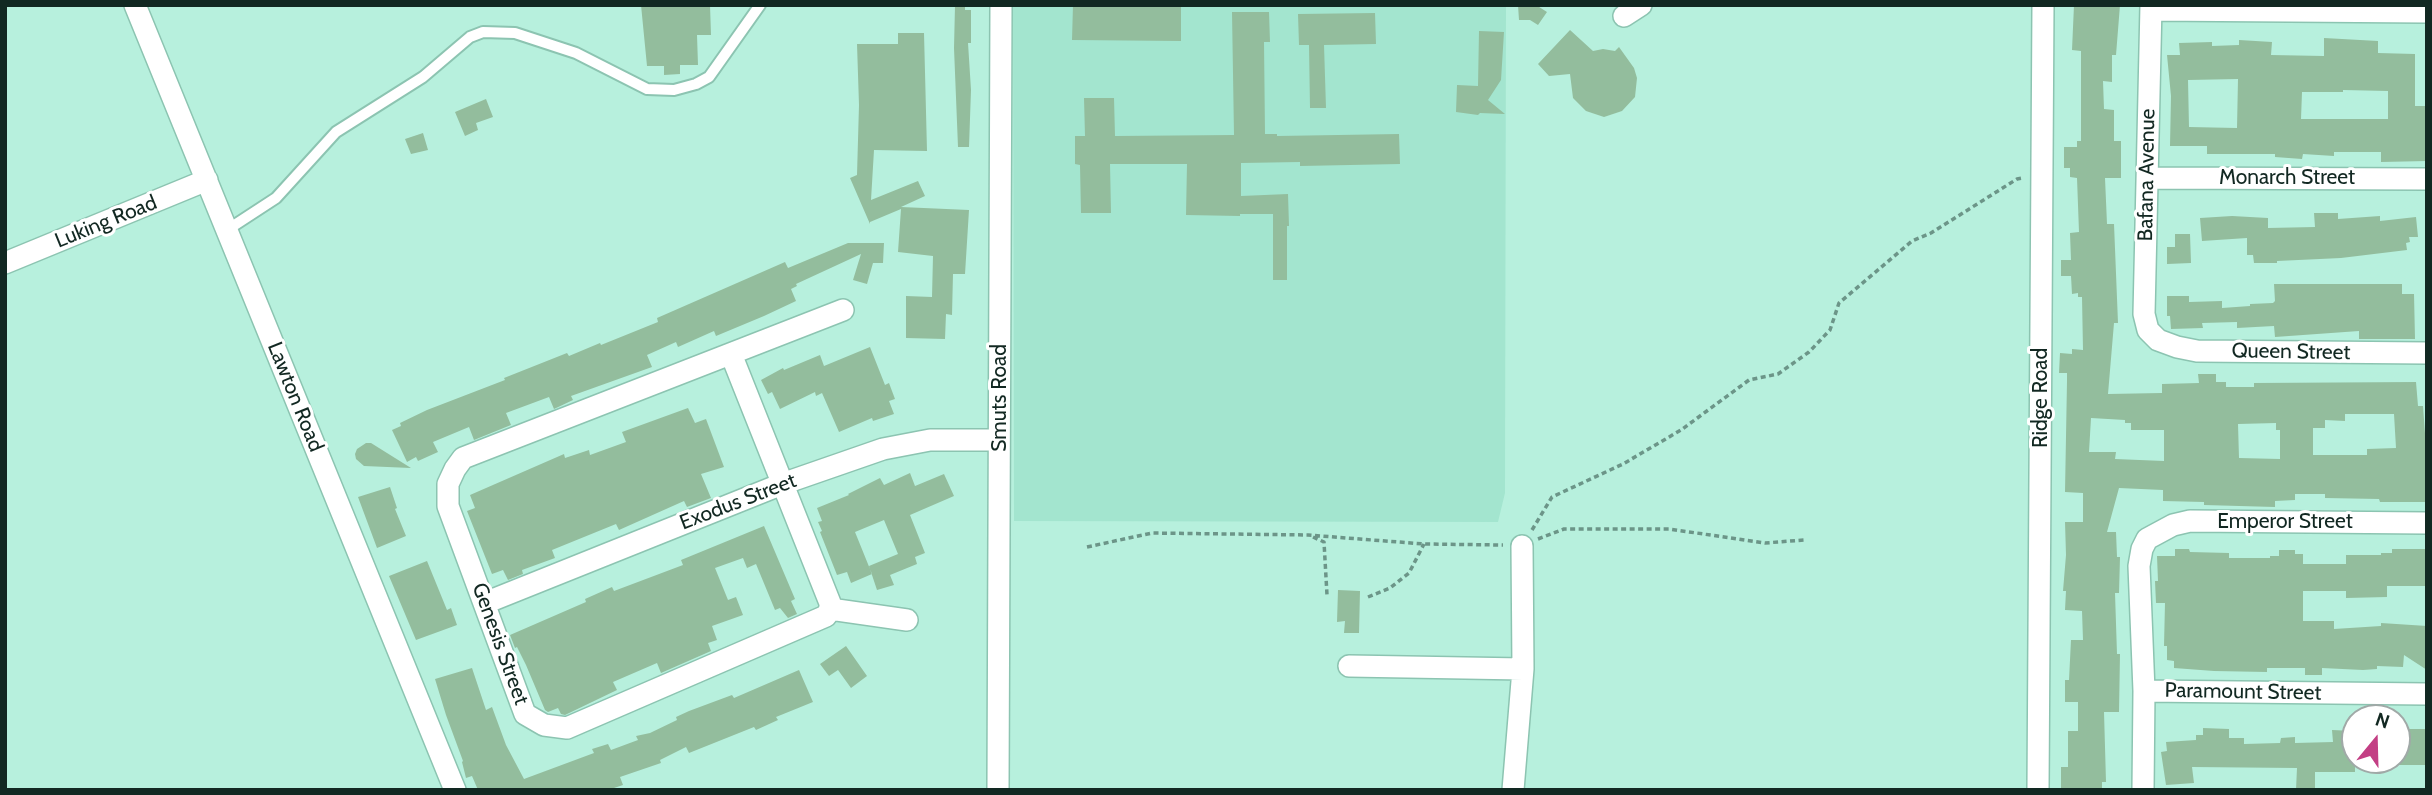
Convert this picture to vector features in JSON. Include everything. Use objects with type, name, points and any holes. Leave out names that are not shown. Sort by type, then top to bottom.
[{"type":"street","name":"Lawton Road","points":[[135,5],[456,790]]},
{"type":"street","name":"Smuts Road","points":[[998,790],[1001,5]]},
{"type":"street","name":"Ridge Road","points":[[2038,790],[2043,5]]},
{"type":"street","points":[[2151,7],[2427,12]]},
{"type":"street","name":"Bafana Avenue","points":[[2151,7],[2144,314],[2148,330],[2158,340]]},
{"type":"street","name":"Monarch Street","points":[[2148,177],[2427,179]]},
{"type":"street","name":"Luking Road","points":[[5,263],[207,180]]},
{"type":"street","name":"Genesis Street","points":[[830,609],[826,616],[568,728],[553,728],[525,714],[448,506],[447,484],[454,469],[464,458],[843,310]]},
{"type":"street","name":"Queen Street","points":[[2158,340],[2197,351],[2427,353]]},
{"type":"street","points":[[731,354],[830,603],[830,609],[907,620]]},
{"type":"street","name":"Exodus Street","points":[[485,603],[782,484],[894,447],[929,440],[999,440]]},
{"type":"street","name":"Emperor Street","points":[[2144,691],[2139,566],[2147,539],[2173,525],[2190,521],[2427,523]]},
{"type":"street","points":[[1513,790],[1523,670],[1522,546]]},
{"type":"street","points":[[1349,666],[1523,670]]},
{"type":"street","points":[[2143,790],[2144,691]]},
{"type":"street","name":"Paramount Street","points":[[2144,691],[2427,694]]},
{"type":"lane","points":[[227,230],[276,198],[337,132],[423,77],[470,37],[483,32],[515,33],[576,53],[647,89],[674,90],[709,77],[760,5]]},
{"type":"path","points":[[1522,546],[1552,497],[1635,458],[1681,430],[1749,380],[1778,374],[1809,352],[1830,330],[1839,303],[1912,241],[1931,233],[2017,179],[2042,176]]},
{"type":"path","points":[[1087,547],[1152,533],[1308,535],[1424,544],[1522,546],[1564,528],[1669,529],[1765,543],[1804,540]]},
{"type":"path","points":[[1308,535],[1325,542],[1327,595]]},
{"type":"path","points":[[1368,597],[1390,588],[1409,573],[1424,544]]},
{"type":"shaded area","points":[[1013,5],[1506,5],[1505,493],[1498,522],[1014,521]]},
{"type":"building","points":[[641,5],[710,5],[711,35],[697,35],[698,65],[680,65],[680,74],[664,75],[664,66],[647,66]]},
{"type":"building","points":[[1073,5],[1181,5],[1181,41],[1072,40]]},
{"type":"building","points":[[1518,5],[1536,5],[1547,12],[1538,25],[1530,20],[1519,20]]},
{"type":"building","points":[[2074,5],[2120,5],[2116,55],[2112,55],[2112,82],[2103,81],[2104,109],[2114,110],[2114,141],[2121,141],[2121,178],[2105,178],[2107,224],[2114,224],[2118,323],[2114,323],[2108,394],[2162,393],[2162,384],[2199,383],[2198,374],[2216,374],[2216,382],[2226,382],[2226,387],[2254,387],[2254,383],[2416,382],[2418,406],[2423,406],[2427,461],[2427,502],[2380,502],[2379,499],[2325,498],[2325,494],[2295,494],[2295,500],[2275,501],[2275,507],[2204,505],[2204,502],[2163,501],[2163,490],[2119,488],[2107,532],[2116,532],[2117,557],[2120,557],[2119,593],[2115,593],[2117,654],[2120,654],[2119,712],[2104,712],[2106,782],[2102,782],[2102,790],[2061,790],[2061,767],[2068,767],[2068,731],[2078,731],[2078,702],[2065,702],[2065,680],[2069,680],[2071,640],[2083,640],[2082,611],[2065,610],[2066,591],[2063,591],[2065,522],[2083,522],[2083,493],[2065,492],[2067,373],[2059,373],[2060,353],[2072,354],[2072,349],[2083,350],[2082,297],[2078,297],[2078,293],[2072,294],[2071,276],[2061,276],[2061,260],[2071,260],[2070,233],[2079,232],[2077,178],[2070,177],[2070,168],[2064,168],[2064,147],[2077,147],[2077,141],[2081,141],[2081,51],[2072,50]],"holes":[[[2345,414],[2394,414],[2396,448],[2367,449],[2367,455],[2313,455],[2313,428],[2325,428],[2325,420],[2345,421]],[[2091,418],[2125,420],[2125,423],[2131,423],[2131,430],[2164,430],[2164,461],[2115,459],[2116,452],[2089,452]],[[2276,423],[2276,430],[2280,430],[2280,459],[2239,458],[2238,424]]]},
{"type":"building","points":[[955,6],[965,6],[965,10],[971,10],[971,43],[968,43],[971,90],[969,147],[958,147]]},
{"type":"building","points":[[1232,12],[1269,12],[1270,42],[1264,42],[1265,134],[1399,134],[1400,164],[1300,166],[1300,162],[1241,163],[1241,196],[1288,194],[1287,280],[1273,280],[1273,214],[1186,215],[1187,164],[1110,164],[1111,213],[1081,213],[1080,165],[1075,164],[1075,136],[1085,136],[1084,98],[1114,98],[1115,136],[1234,135]]},
{"type":"building","points":[[1375,13],[1376,44],[1324,45],[1326,108],[1310,108],[1309,45],[1299,45],[1298,14]]},
{"type":"building","points":[[1570,30],[1593,51],[1615,51],[1619,47],[1634,68],[1637,78],[1635,97],[1622,111],[1604,117],[1586,111],[1573,98],[1570,74],[1549,76],[1538,64]]},
{"type":"building","points":[[1479,31],[1504,32],[1501,80],[1488,100],[1505,114],[1478,115],[1456,112],[1457,85],[1478,86]]},
{"type":"building","points":[[898,33],[924,33],[927,151],[874,150],[871,200],[918,181],[925,196],[901,207],[969,210],[965,274],[953,274],[952,315],[946,314],[945,339],[906,338],[906,296],[932,297],[933,256],[898,252],[901,209],[870,224],[850,178],[857,175],[857,44],[898,44]]},
{"type":"building","points":[[2324,38],[2378,41],[2378,53],[2415,54],[2415,106],[2427,106],[2427,161],[2381,162],[2381,152],[2334,152],[2334,156],[2303,154],[2302,159],[2275,157],[2275,154],[2207,154],[2207,146],[2170,146],[2171,96],[2167,55],[2180,55],[2179,43],[2212,42],[2212,46],[2239,45],[2239,40],[2272,42],[2271,55],[2324,56]],"holes":[[[2238,79],[2237,128],[2189,127],[2188,80]],[[2388,91],[2388,119],[2301,119],[2302,92]]]},
{"type":"building","points":[[486,99],[493,117],[476,123],[478,130],[465,136],[455,112]]},
{"type":"building","points":[[423,133],[428,150],[411,154],[405,139]]},
{"type":"building","points":[[2314,213],[2338,213],[2338,219],[2380,216],[2380,221],[2416,217],[2418,237],[2409,237],[2407,250],[2277,263],[2254,263],[2253,255],[2247,255],[2247,238],[2202,241],[2200,218],[2268,218],[2268,228],[2315,227]]},
{"type":"building","points":[[2175,234],[2190,234],[2191,263],[2167,264],[2167,247],[2175,247]]},
{"type":"building","points":[[848,243],[884,243],[883,263],[873,263],[867,284],[853,280],[861,254],[796,284],[797,286],[791,289],[796,301],[764,316],[716,336],[714,331],[678,347],[676,342],[647,355],[652,367],[571,396],[573,400],[554,409],[549,397],[506,413],[511,425],[474,440],[469,427],[433,442],[438,452],[418,461],[416,457],[407,462],[392,430],[401,426],[400,423],[427,410],[505,380],[504,378],[567,353],[569,356],[600,343],[601,345],[658,322],[657,318],[785,262],[788,268]]},
{"type":"building","points":[[2274,284],[2402,284],[2402,294],[2414,294],[2415,339],[2359,339],[2359,331],[2275,337],[2274,326],[2237,328],[2237,322],[2202,323],[2203,328],[2171,329],[2170,316],[2167,316],[2167,296],[2189,296],[2189,302],[2222,301],[2222,308],[2250,306],[2273,303]]},
{"type":"building","points":[[870,347],[885,385],[889,383],[895,399],[889,401],[894,414],[873,421],[872,418],[839,432],[822,393],[816,396],[815,392],[780,409],[772,392],[768,394],[761,380],[783,368],[784,370],[820,355],[824,366]]},
{"type":"building","points":[[688,408],[695,423],[706,419],[724,467],[701,474],[711,498],[687,507],[684,501],[619,530],[616,524],[552,550],[555,558],[522,570],[523,574],[508,580],[503,570],[492,574],[467,511],[475,508],[470,495],[564,454],[565,458],[589,450],[590,455],[626,442],[622,432]]},
{"type":"building","points":[[371,443],[411,468],[364,466],[356,459],[355,454],[357,449]]},
{"type":"building","points":[[910,473],[915,486],[944,474],[954,496],[910,515],[925,553],[915,557],[917,564],[890,575],[894,585],[877,590],[872,574],[851,583],[847,572],[837,575],[820,532],[822,531],[818,522],[822,521],[817,508],[880,478],[884,485]],"holes":[[[884,520],[898,554],[869,566],[870,569],[855,532]]]},
{"type":"building","points":[[390,487],[406,536],[377,548],[358,497]]},
{"type":"building","points":[[764,526],[795,599],[791,601],[797,614],[788,618],[780,608],[775,610],[756,564],[747,568],[743,558],[715,568],[728,600],[736,597],[743,615],[712,626],[717,640],[708,643],[711,651],[661,673],[657,663],[613,682],[617,690],[565,715],[561,714],[558,708],[548,712],[545,710],[510,635],[586,602],[585,599],[612,587],[614,591],[683,565],[681,560]]},
{"type":"building","points":[[2175,549],[2229,553],[2229,558],[2270,558],[2279,556],[2279,550],[2295,550],[2295,554],[2303,554],[2303,564],[2346,564],[2346,555],[2381,555],[2392,553],[2392,549],[2427,549],[2427,586],[2387,586],[2387,597],[2346,598],[2346,591],[2303,591],[2303,621],[2334,621],[2334,629],[2381,626],[2381,623],[2427,626],[2427,670],[2404,655],[2403,667],[2377,666],[2377,669],[2363,670],[2322,668],[2322,675],[2305,675],[2305,668],[2267,668],[2267,672],[2174,668],[2174,661],[2167,660],[2167,646],[2164,646],[2165,603],[2156,603],[2155,581],[2158,581],[2157,556],[2175,556]]},
{"type":"building","points":[[427,561],[447,610],[451,608],[457,625],[416,640],[389,576]]},
{"type":"building","points":[[1338,590],[1360,591],[1359,633],[1344,633],[1345,621],[1337,622]]},
{"type":"building","points":[[846,646],[867,676],[851,688],[838,670],[829,676],[820,664]]},
{"type":"building","points":[[472,668],[486,710],[492,707],[506,745],[524,779],[594,753],[592,749],[608,744],[611,750],[638,740],[636,736],[650,733],[689,711],[732,695],[734,698],[799,670],[813,702],[776,717],[778,720],[756,730],[754,727],[689,753],[686,747],[660,760],[661,763],[620,777],[623,785],[608,790],[478,790],[472,776],[466,778],[463,761],[435,679]]},
{"type":"building","points":[[2203,728],[2229,729],[2229,738],[2244,738],[2244,744],[2280,743],[2281,738],[2295,737],[2295,743],[2333,742],[2332,730],[2341,730],[2341,772],[2315,772],[2315,790],[2296,790],[2297,768],[2192,767],[2194,783],[2166,785],[2161,752],[2167,751],[2166,742],[2196,740],[2196,735],[2203,735]]},
{"type":"building","points":[[2411,729],[2427,729],[2427,765],[2411,765]]}]
